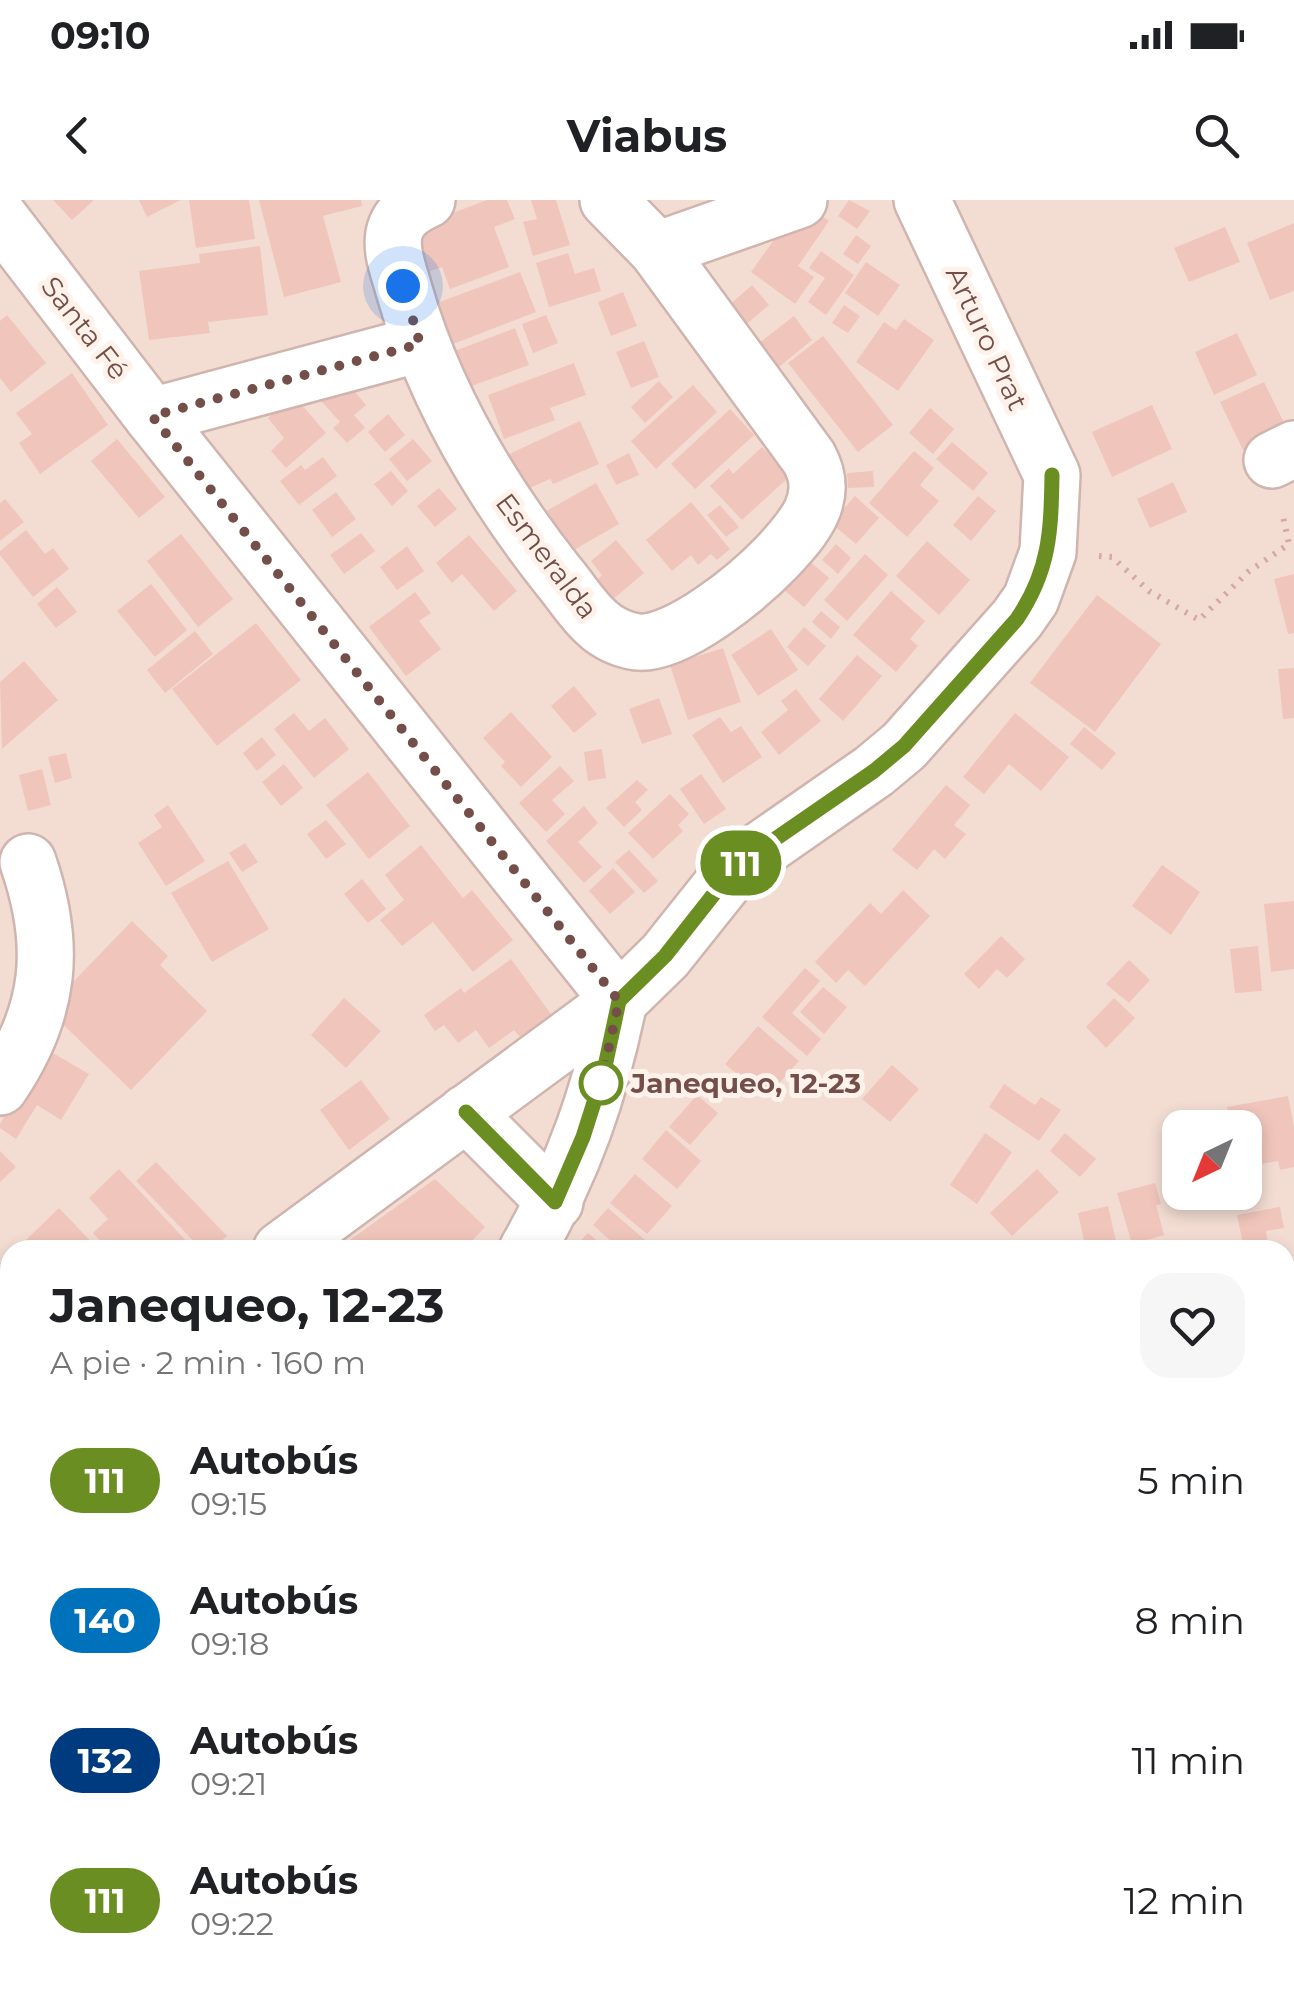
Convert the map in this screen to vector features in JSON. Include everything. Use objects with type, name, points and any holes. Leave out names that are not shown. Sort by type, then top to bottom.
[{"type":"street","name":"Esmeralda","points":[[427,200],[402,216],[393,243],[420,344],[449,408],[483,470],[531,542],[595,622],[623,639],[655,642],[712,611],[766,569],[812,515],[818,484],[809,458],[657,250],[608,200]]},
{"type":"street","points":[[657,250],[799,200]]},
{"type":"street","name":"Arturo Prat","points":[[922,200],[1052,475],[1048,552]]},
{"type":"street","name":"Santa Fé","points":[[0,218],[152,416],[619,1001]]},
{"type":"street","points":[[152,416],[420,344]]},
{"type":"street","points":[[294,1240],[619,1001],[665,956],[736,866],[904,746],[1017,619],[1031,599],[1048,552]]},
{"type":"street","points":[[0,1086],[32,1030],[47,964],[40,895],[28,862]]},
{"type":"street","points":[[533,1240],[555,1202],[583,1137],[619,1001]]},
{"type":"street","points":[[466,1112],[555,1202]]},
{"type":"path","points":[[1048,552],[1112,557],[1149,591],[1199,620],[1248,572],[1289,544],[1283,454]]},
{"type":"shaded area","points":[[0,200],[1294,200],[1294,1240],[0,1240]]},
{"type":"building","points":[[53,200],[94,200],[72,220]]},
{"type":"building","points":[[139,200],[181,200],[147,217]]},
{"type":"building","points":[[189,200],[249,200],[255,239],[196,248]]},
{"type":"building","points":[[259,200],[361,200],[362,206],[323,216],[341,282],[284,297]]},
{"type":"building","points":[[487,200],[507,200],[515,219],[494,227],[509,267],[450,289],[442,267],[425,273],[408,230]]},
{"type":"building","points":[[531,200],[556,200],[570,245],[533,256],[523,222],[537,219]]},
{"type":"building","points":[[849,200],[870,211],[857,229],[838,216]]},
{"type":"building","points":[[801,202],[829,221],[798,266],[814,277],[795,304],[751,272]]},
{"type":"building","points":[[1294,223],[1294,291],[1270,300],[1247,243]]},
{"type":"building","points":[[1225,227],[1240,262],[1189,282],[1174,248]]},
{"type":"building","points":[[856,235],[871,246],[858,264],[843,254]]},
{"type":"building","points":[[260,246],[268,315],[208,322],[210,333],[149,340],[139,271],[200,263],[199,254]]},
{"type":"building","points":[[821,251],[854,275],[826,315],[808,302],[825,278],[809,268]]},
{"type":"building","points":[[568,253],[575,274],[594,268],[601,291],[549,307],[536,263]]},
{"type":"building","points":[[866,262],[900,285],[878,316],[845,293]]},
{"type":"building","points":[[520,272],[536,312],[453,344],[437,303]]},
{"type":"building","points":[[752,285],[769,305],[742,328],[725,309]]},
{"type":"building","points":[[623,292],[637,326],[611,336],[598,302]]},
{"type":"building","points":[[844,305],[860,316],[848,333],[832,323]]},
{"type":"building","points":[[7,315],[46,363],[11,392],[0,378],[0,321]]},
{"type":"building","points":[[546,315],[558,343],[533,353],[522,324]]},
{"type":"building","points":[[794,316],[812,340],[779,367],[759,343]]},
{"type":"building","points":[[904,319],[934,340],[898,391],[856,362],[884,322],[896,330]]},
{"type":"building","points":[[515,328],[529,365],[466,388],[452,352]]},
{"type":"building","points":[[1237,333],[1257,375],[1214,395],[1195,352]]},
{"type":"building","points":[[823,336],[893,425],[858,452],[788,363]]},
{"type":"building","points":[[644,341],[659,377],[631,388],[616,352]]},
{"type":"building","points":[[574,363],[586,395],[550,408],[555,420],[504,439],[488,395]]},
{"type":"building","points":[[72,373],[108,425],[40,474],[19,443],[32,434],[16,413]]},
{"type":"building","points":[[340,374],[366,405],[354,415],[365,428],[347,443],[333,428],[340,422],[315,394]]},
{"type":"building","points":[[659,381],[673,397],[645,423],[631,407]]},
{"type":"building","points":[[1264,382],[1287,429],[1243,450],[1220,402]]},
{"type":"building","points":[[693,385],[717,412],[656,469],[631,441]]},
{"type":"building","points":[[294,396],[326,433],[286,468],[271,451],[284,438],[268,418]]},
{"type":"building","points":[[1152,405],[1172,449],[1112,477],[1092,432]]},
{"type":"building","points":[[930,408],[954,429],[933,454],[909,433]]},
{"type":"building","points":[[730,409],[754,435],[695,489],[671,464]]},
{"type":"building","points":[[388,414],[405,435],[385,452],[368,432]]},
{"type":"building","points":[[580,421],[599,464],[553,484],[550,479],[523,491],[507,455]]},
{"type":"building","points":[[117,439],[165,497],[139,518],[91,461]]},
{"type":"building","points":[[413,439],[432,461],[407,481],[389,459]]},
{"type":"building","points":[[952,442],[988,473],[973,491],[936,459]]},
{"type":"building","points":[[762,447],[790,476],[742,520],[710,486],[729,468],[733,474]]},
{"type":"building","points":[[914,451],[934,468],[920,485],[939,501],[907,537],[869,503]]},
{"type":"building","points":[[629,453],[639,475],[616,485],[606,465]]},
{"type":"building","points":[[323,457],[337,476],[299,505],[280,481],[301,465],[305,470]]},
{"type":"building","points":[[391,471],[408,491],[392,506],[374,484]]},
{"type":"building","points":[[873,471],[874,487],[848,488],[847,473]]},
{"type":"building","points":[[1173,482],[1187,512],[1150,528],[1137,499]]},
{"type":"building","points":[[596,483],[619,524],[565,555],[534,518]]},
{"type":"building","points":[[439,488],[457,509],[435,527],[417,506]]},
{"type":"building","points":[[336,492],[356,519],[332,537],[312,510]]},
{"type":"building","points":[[855,496],[879,518],[856,544],[831,523]]},
{"type":"building","points":[[978,496],[996,511],[971,541],[953,525]]},
{"type":"building","points":[[5,499],[24,522],[0,541],[0,503]]},
{"type":"building","points":[[691,502],[730,549],[717,560],[711,554],[698,565],[691,555],[672,571],[646,540]]},
{"type":"building","points":[[720,505],[739,527],[726,537],[707,515]]},
{"type":"building","points":[[26,530],[45,554],[53,548],[69,569],[33,597],[0,555]]},
{"type":"building","points":[[361,533],[375,551],[344,574],[330,555]]},
{"type":"building","points":[[181,534],[233,599],[198,627],[147,561]]},
{"type":"building","points":[[469,535],[517,591],[494,611],[462,574],[452,583],[436,563]]},
{"type":"building","points":[[616,540],[644,573],[612,600],[596,581],[602,575],[591,561]]},
{"type":"building","points":[[927,541],[970,580],[939,615],[896,576]]},
{"type":"building","points":[[836,544],[851,558],[838,574],[822,560]]},
{"type":"building","points":[[407,546],[424,571],[397,590],[380,567]]},
{"type":"building","points":[[865,554],[888,575],[847,621],[824,600]]},
{"type":"building","points":[[807,559],[829,578],[804,607],[782,588]]},
{"type":"building","points":[[1294,574],[1294,633],[1288,634],[1274,579]]},
{"type":"building","points":[[151,584],[187,630],[155,657],[117,611]]},
{"type":"building","points":[[57,587],[77,612],[56,628],[37,604]]},
{"type":"building","points":[[891,591],[925,621],[910,639],[918,646],[896,672],[853,635]]},
{"type":"building","points":[[415,592],[431,613],[419,621],[441,649],[406,676],[369,627]]},
{"type":"building","points":[[1097,595],[1161,644],[1095,732],[1030,683]]},
{"type":"building","points":[[821,611],[840,627],[831,639],[812,622]]},
{"type":"building","points":[[256,623],[301,680],[217,746],[172,689]]},
{"type":"building","points":[[804,627],[826,646],[808,666],[787,647]]},
{"type":"building","points":[[771,629],[798,670],[758,696],[731,655]]},
{"type":"building","points":[[195,631],[213,654],[165,693],[147,670]]},
{"type":"building","points":[[723,648],[741,702],[688,720],[670,665]]},
{"type":"building","points":[[857,655],[882,676],[843,721],[819,699]]},
{"type":"building","points":[[24,661],[58,700],[2,749],[0,682]]},
{"type":"building","points":[[1294,668],[1294,718],[1283,719],[1278,669]]},
{"type":"building","points":[[574,686],[597,714],[574,733],[551,706]]},
{"type":"building","points":[[796,689],[821,721],[779,755],[761,732],[788,710],[781,701]]},
{"type":"building","points":[[659,698],[672,734],[642,744],[629,709]]},
{"type":"building","points":[[511,712],[552,757],[521,787],[483,738]]},
{"type":"building","points":[[294,713],[309,731],[325,718],[349,749],[314,778],[274,729]]},
{"type":"building","points":[[1015,713],[1069,757],[1041,791],[1009,764],[984,794],[963,777]]},
{"type":"building","points":[[720,717],[731,732],[741,726],[762,757],[723,783],[692,735]]},
{"type":"building","points":[[1084,727],[1116,753],[1102,770],[1070,744]]},
{"type":"building","points":[[262,737],[276,755],[257,771],[243,753]]},
{"type":"building","points":[[602,749],[606,778],[588,781],[584,752]]},
{"type":"building","points":[[66,753],[72,778],[55,783],[48,757]]},
{"type":"building","points":[[284,764],[303,788],[281,806],[262,782]]},
{"type":"building","points":[[560,766],[574,781],[552,800],[565,814],[546,832],[519,803]]},
{"type":"building","points":[[42,769],[51,805],[28,811],[19,775]]},
{"type":"building","points":[[368,772],[410,826],[369,859],[326,805]]},
{"type":"building","points":[[701,774],[726,809],[704,824],[680,789]]},
{"type":"building","points":[[637,780],[648,790],[635,802],[642,810],[624,827],[606,808]]},
{"type":"building","points":[[946,785],[970,805],[954,825],[966,834],[945,859],[934,849],[917,870],[892,850]]},
{"type":"building","points":[[670,794],[689,814],[678,825],[683,831],[653,859],[628,833]]},
{"type":"building","points":[[168,805],[205,861],[166,886],[138,843],[162,827],[154,815]]},
{"type":"building","points":[[584,806],[598,823],[578,842],[602,867],[584,883],[546,841]]},
{"type":"building","points":[[326,820],[346,844],[326,859],[307,834]]},
{"type":"building","points":[[245,843],[258,862],[242,872],[229,853]]},
{"type":"building","points":[[421,845],[463,898],[472,890],[513,940],[473,972],[433,922],[402,946],[380,920],[404,900],[385,875]]},
{"type":"building","points":[[629,850],[658,881],[644,893],[615,862]]},
{"type":"building","points":[[228,861],[269,929],[212,962],[171,893]]},
{"type":"building","points":[[1162,865],[1200,892],[1171,935],[1132,906]]},
{"type":"building","points":[[613,868],[635,892],[610,914],[589,891]]},
{"type":"building","points":[[362,879],[386,909],[368,923],[344,894]]},
{"type":"building","points":[[903,890],[930,916],[865,986],[848,970],[836,983],[815,962],[870,903],[881,914]]},
{"type":"building","points":[[1294,901],[1294,969],[1271,972],[1264,904]]},
{"type":"building","points":[[132,921],[168,956],[160,965],[207,1011],[131,1090],[47,1009]]},
{"type":"building","points":[[1001,936],[1025,959],[1007,978],[997,969],[979,989],[964,974]]},
{"type":"building","points":[[1258,946],[1262,991],[1235,993],[1230,949]]},
{"type":"building","points":[[511,959],[551,1014],[520,1037],[514,1030],[489,1048],[476,1030],[458,1043],[444,1025],[435,1031],[424,1015],[461,988],[464,993]]},
{"type":"building","points":[[1129,960],[1150,980],[1129,1003],[1106,984]]},
{"type":"building","points":[[805,968],[820,981],[792,1013],[821,1039],[807,1056],[762,1017]]},
{"type":"building","points":[[823,987],[847,1007],[824,1034],[800,1012]]},
{"type":"building","points":[[344,998],[381,1031],[346,1068],[311,1035]]},
{"type":"building","points":[[1114,998],[1135,1018],[1106,1048],[1086,1027]]},
{"type":"building","points":[[758,1026],[799,1061],[766,1098],[725,1064]]},
{"type":"building","points":[[46,1049],[89,1074],[61,1120],[37,1105],[16,1139],[0,1124]]},
{"type":"building","points":[[892,1065],[919,1089],[890,1122],[862,1099]]},
{"type":"building","points":[[361,1080],[390,1119],[349,1150],[320,1110]]},
{"type":"building","points":[[1004,1084],[1035,1105],[1041,1097],[1061,1110],[1039,1141],[989,1107]]},
{"type":"building","points":[[697,1095],[718,1113],[690,1145],[669,1127]]},
{"type":"building","points":[[1288,1096],[1294,1127],[1294,1167],[1280,1170],[1278,1161],[1262,1164],[1262,1110],[1227,1107]]},
{"type":"building","points":[[666,1130],[701,1161],[677,1189],[642,1159]]},
{"type":"building","points":[[985,1133],[1012,1152],[977,1204],[950,1185]]},
{"type":"building","points":[[1065,1133],[1096,1159],[1080,1177],[1050,1151]]},
{"type":"building","points":[[0,1151],[16,1167],[0,1182]]},
{"type":"building","points":[[156,1162],[227,1236],[222,1240],[192,1240],[136,1181]]},
{"type":"building","points":[[119,1169],[185,1240],[100,1240],[93,1233],[108,1219],[89,1198]]},
{"type":"building","points":[[1037,1169],[1059,1192],[1012,1236],[990,1213]]},
{"type":"building","points":[[635,1174],[672,1206],[647,1234],[610,1203]]},
{"type":"building","points":[[435,1179],[485,1227],[473,1240],[350,1240]]},
{"type":"building","points":[[1155,1183],[1164,1235],[1131,1240],[1117,1193]]},
{"type":"building","points":[[1108,1206],[1116,1240],[1084,1240],[1078,1213]]},
{"type":"building","points":[[1280,1207],[1284,1228],[1266,1231],[1267,1240],[1242,1240],[1237,1215]]},
{"type":"building","points":[[59,1208],[89,1240],[26,1240]]},
{"type":"building","points":[[608,1208],[645,1240],[610,1240],[593,1225]]},
{"type":"bus line","name":"111","points":[[466,1112],[555,1202],[583,1137],[604,1071],[619,1001],[665,956],[736,866],[904,746],[1017,619],[1031,599],[1048,552],[1052,475]]},
{"type":"place","name":"Janequeo, 12-23","points":[[601,1083]]},
{"type":"route","points":[[403,286],[420,344],[152,416],[619,1001],[601,1083]]}]
